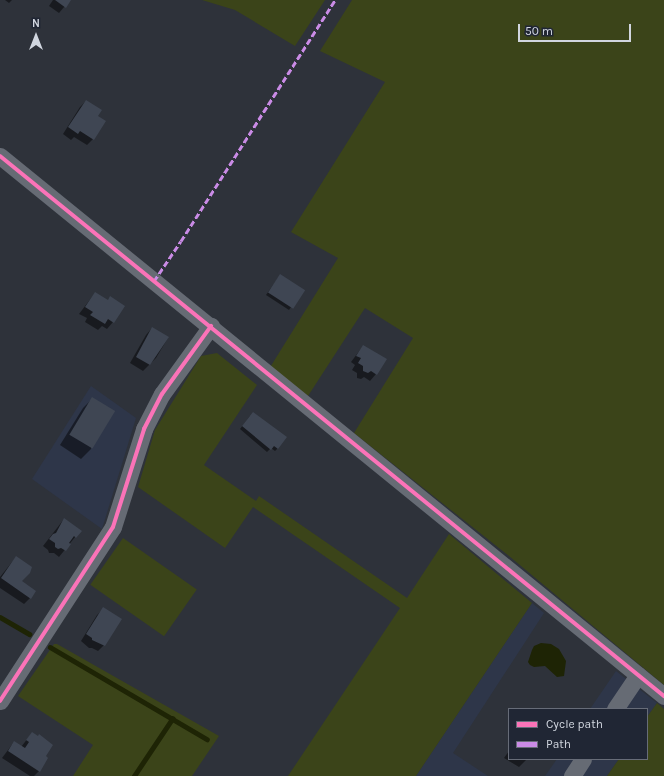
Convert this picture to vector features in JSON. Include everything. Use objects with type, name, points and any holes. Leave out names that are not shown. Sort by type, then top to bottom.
[{"type":"street","points":[[0,156],[211,326],[664,696]]},
{"type":"street","points":[[0,701],[113,528],[144,429],[162,394],[211,326]]},
{"type":"street","points":[[616,708],[638,675]]},
{"type":"street","points":[[572,776],[582,760]]},
{"type":"shaded area","points":[[202,0],[325,0],[295,46],[235,10]]},
{"type":"shaded area","points":[[352,0],[664,0],[664,685],[509,556],[354,433],[413,338],[365,308],[308,396],[269,369],[338,258],[291,232],[385,82],[320,51]]},
{"type":"shaded area","points":[[217,353],[257,385],[204,465],[256,501],[259,496],[407,598],[449,534],[532,603],[416,776],[288,776],[400,608],[253,507],[225,548],[138,487],[155,430],[201,356]]},
{"type":"shaded area","points":[[91,386],[136,418],[102,529],[32,479]]},
{"type":"shaded area","points":[[123,538],[197,590],[164,636],[90,585]]},
{"type":"shaded area","points":[[532,603],[544,613],[453,753],[488,776],[416,776]]},
{"type":"shaded area","points":[[541,643],[551,644],[559,649],[566,661],[564,676],[557,677],[545,666],[534,667],[530,665],[528,662],[534,646]]},
{"type":"shaded area","points":[[54,644],[57,644],[219,736],[192,776],[73,776],[93,745],[18,696]]},
{"type":"shaded area","points":[[616,671],[657,703],[648,716],[648,708],[591,708]]},
{"type":"shaded area","points":[[657,703],[664,709],[664,776],[607,776],[618,760],[648,760],[648,716]]},
{"type":"shaded area","points":[[556,760],[618,760],[607,776],[545,776]]},
{"type":"building","points":[[55,0],[71,0],[66,8]]},
{"type":"building","points":[[86,100],[102,110],[98,116],[106,121],[94,140],[80,131],[78,134],[68,127]]},
{"type":"building","points":[[280,274],[305,290],[293,309],[268,292]]},
{"type":"building","points":[[95,292],[108,300],[110,296],[125,306],[114,323],[108,319],[105,324],[90,315],[93,312],[85,307]]},
{"type":"building","points":[[152,327],[169,337],[150,365],[136,357]]},
{"type":"building","points":[[363,345],[387,359],[377,375],[371,371],[368,373],[363,371],[363,366],[358,363],[361,358],[356,356]]},
{"type":"building","points":[[92,397],[115,411],[92,449],[69,435]]},
{"type":"building","points":[[253,412],[287,437],[278,449],[274,446],[271,450],[242,426]]},
{"type":"building","points":[[64,518],[82,531],[76,538],[74,536],[66,551],[55,547],[55,543],[49,539],[56,533]]},
{"type":"building","points":[[16,556],[32,567],[30,573],[22,581],[36,591],[31,599],[1,578]]},
{"type":"building","points":[[103,607],[122,619],[105,646],[92,640],[92,638],[86,634]]},
{"type":"building","points":[[32,732],[38,736],[39,734],[53,745],[46,756],[48,758],[40,772],[8,751],[14,741],[25,748],[29,742],[26,740]]},
{"type":"waterway","points":[[0,617],[29,634]]},
{"type":"waterway","points":[[50,647],[207,739]]},
{"type":"waterway","points":[[134,776],[172,719]]},
{"type":"marked path","points":[[154,281],[335,0]]},
{"type":"cycle path","points":[[0,156],[664,696]]},
{"type":"cycle path","points":[[0,701],[113,527],[144,429],[162,394],[211,326]]}]
